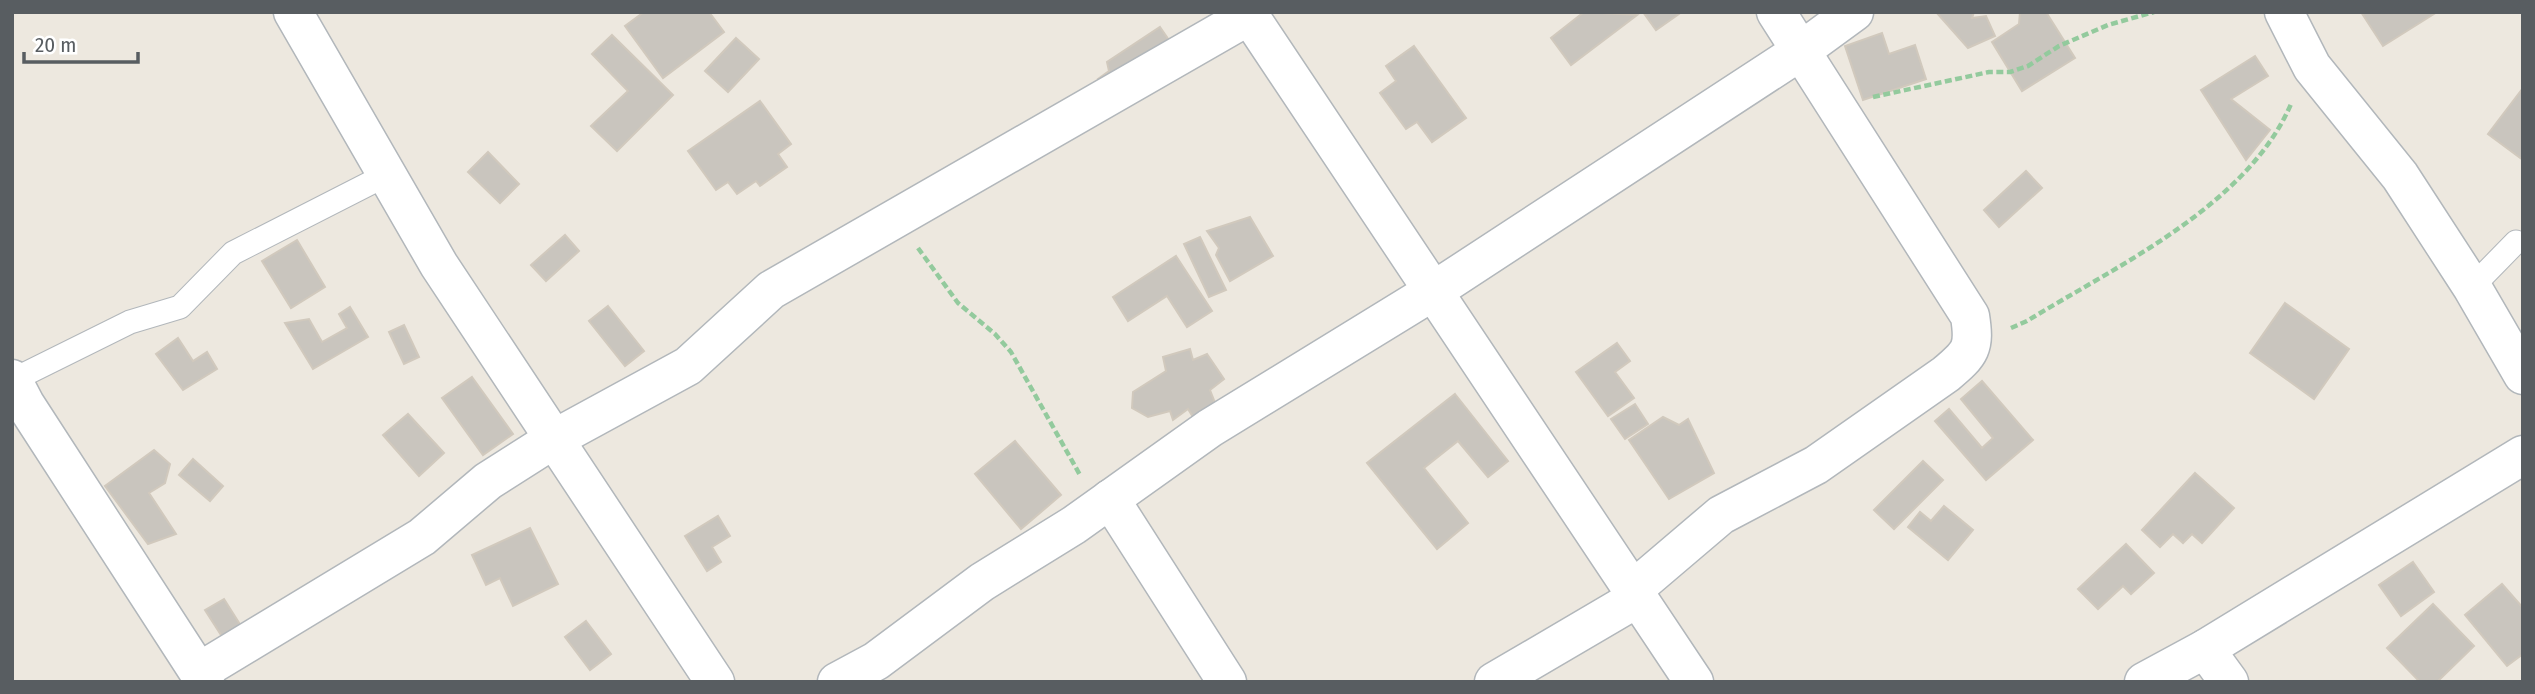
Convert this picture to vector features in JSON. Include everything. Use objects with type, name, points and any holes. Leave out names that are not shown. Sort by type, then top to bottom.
[{"type":"street","points":[[293,12],[439,265],[715,682]]},
{"type":"street","points":[[1494,682],[1637,593],[1721,515],[1816,465],[1946,374],[1964,359],[1974,342],[1970,316],[1776,12]]},
{"type":"street","points":[[836,682],[876,661],[982,582],[1105,503],[1221,421],[1435,290],[1802,50],[1854,12]]},
{"type":"street","points":[[2284,12],[2312,67],[2400,176],[2472,287],[2523,375]]},
{"type":"street","points":[[16,393],[202,677],[422,537],[488,481],[554,439],[688,366],[771,290],[1255,16],[1694,682]]},
{"type":"street","points":[[2144,682],[2205,649],[2523,455]]},
{"type":"street","points":[[1105,503],[1227,682]]},
{"type":"street","points":[[2205,649],[2228,682]]},
{"type":"lane","points":[[16,393],[130,321],[180,307],[233,253],[388,174]]},
{"type":"lane","points":[[2472,287],[2516,242]]},
{"type":"path","points":[[1840,110],[1882,94],[1924,84],[1989,72],[2010,72],[2028,66],[2059,46],[2108,25],[2154,12]]},
{"type":"path","points":[[1974,342],[2027,321],[2199,215],[2237,181],[2272,141],[2298,85],[2312,67]]},
{"type":"path","points":[[900,217],[925,260],[958,303],[1011,352],[1105,503]]},
{"type":"building","points":[[644,12],[709,12],[724,32],[663,78],[625,26]]},
{"type":"building","points":[[1584,12],[1637,15],[1571,65],[1551,38]]},
{"type":"building","points":[[1643,12],[1678,12],[1679,14],[1656,30]]},
{"type":"building","points":[[1936,12],[1974,12],[1972,18],[1986,16],[1995,36],[1968,48]]},
{"type":"building","points":[[2020,12],[2046,12],[2075,58],[2022,91],[1992,42],[2019,24]]},
{"type":"building","points":[[2361,12],[2437,12],[2383,46]]},
{"type":"building","points":[[1160,27],[1173,46],[1106,91],[1098,79],[1109,71],[1107,62]]},
{"type":"building","points":[[1882,33],[1889,54],[1915,45],[1926,79],[1863,100],[1845,46]]},
{"type":"building","points":[[612,35],[673,95],[617,151],[591,126],[628,91],[592,54]]},
{"type":"building","points":[[736,38],[759,59],[728,92],[705,71]]},
{"type":"building","points":[[1414,46],[1466,118],[1432,142],[1417,122],[1406,129],[1380,93],[1396,81],[1386,66]]},
{"type":"building","points":[[2255,56],[2268,76],[2231,99],[2270,130],[2246,160],[2201,90]]},
{"type":"building","points":[[2523,88],[2523,160],[2488,134]]},
{"type":"building","points":[[760,101],[791,144],[778,154],[787,167],[760,186],[756,181],[737,194],[728,182],[716,190],[688,151]]},
{"type":"building","points":[[488,152],[519,184],[500,203],[468,172]]},
{"type":"building","points":[[2026,171],[2042,188],[1999,227],[1984,210]]},
{"type":"building","points":[[1250,217],[1273,256],[1230,281],[1216,255],[1219,248],[1207,231]]},
{"type":"building","points":[[565,235],[579,251],[546,281],[531,265]]},
{"type":"building","points":[[1200,237],[1226,290],[1209,297],[1184,244]]},
{"type":"building","points":[[297,240],[325,287],[291,308],[262,261]]},
{"type":"building","points":[[1176,256],[1212,311],[1187,327],[1167,296],[1128,321],[1113,297]]},
{"type":"building","points":[[2285,303],[2349,349],[2314,399],[2250,353]]},
{"type":"building","points":[[608,306],[644,351],[625,366],[589,321]]},
{"type":"building","points":[[350,307],[368,337],[313,369],[285,323],[309,319],[322,342],[347,328],[339,314]]},
{"type":"building","points":[[404,325],[419,357],[404,364],[389,332]]},
{"type":"building","points":[[178,338],[193,361],[207,352],[217,369],[183,390],[156,354]]},
{"type":"building","points":[[1617,343],[1630,361],[1615,372],[1634,398],[1608,416],[1576,372]]},
{"type":"building","points":[[1190,349],[1193,360],[1207,354],[1224,379],[1210,390],[1217,408],[1193,417],[1188,409],[1173,420],[1170,411],[1148,417],[1132,408],[1133,392],[1166,371],[1163,357]]},
{"type":"building","points":[[472,377],[513,434],[483,455],[442,398]]},
{"type":"building","points":[[1982,381],[2033,440],[1986,480],[1935,421],[1949,409],[1982,448],[1993,438],[1961,399]]},
{"type":"building","points":[[1455,394],[1508,461],[1488,477],[1458,441],[1424,468],[1468,523],[1437,549],[1367,463]]},
{"type":"building","points":[[1635,404],[1648,424],[1625,439],[1611,419]]},
{"type":"building","points":[[408,414],[444,453],[419,476],[383,435]]},
{"type":"building","points":[[1663,417],[1679,425],[1688,419],[1714,473],[1669,499],[1629,440]]},
{"type":"building","points":[[1015,441],[1061,495],[1021,529],[975,474]]},
{"type":"building","points":[[154,450],[170,464],[165,483],[149,493],[176,534],[148,544],[105,486]]},
{"type":"building","points":[[193,459],[223,486],[210,501],[179,475]]},
{"type":"building","points":[[1923,461],[1943,480],[1894,529],[1874,510]]},
{"type":"building","points":[[2195,473],[2234,508],[2202,543],[2192,534],[2183,543],[2173,534],[2160,547],[2142,530]]},
{"type":"building","points":[[1944,506],[1973,530],[1948,560],[1908,527],[1920,512],[1931,521]]},
{"type":"building","points":[[718,516],[730,536],[712,547],[721,562],[707,571],[685,536]]},
{"type":"building","points":[[530,528],[558,584],[513,606],[500,578],[486,585],[472,555]]},
{"type":"building","points":[[2126,544],[2154,573],[2131,594],[2123,586],[2098,609],[2078,589]]},
{"type":"building","points":[[2413,562],[2434,592],[2401,616],[2379,585]]},
{"type":"building","points":[[2502,584],[2523,608],[2523,654],[2507,666],[2465,615]]},
{"type":"building","points":[[224,599],[241,626],[223,638],[205,610]]},
{"type":"building","points":[[2433,604],[2474,646],[2437,682],[2420,682],[2387,648]]},
{"type":"building","points":[[586,621],[611,654],[590,670],[565,637]]}]
